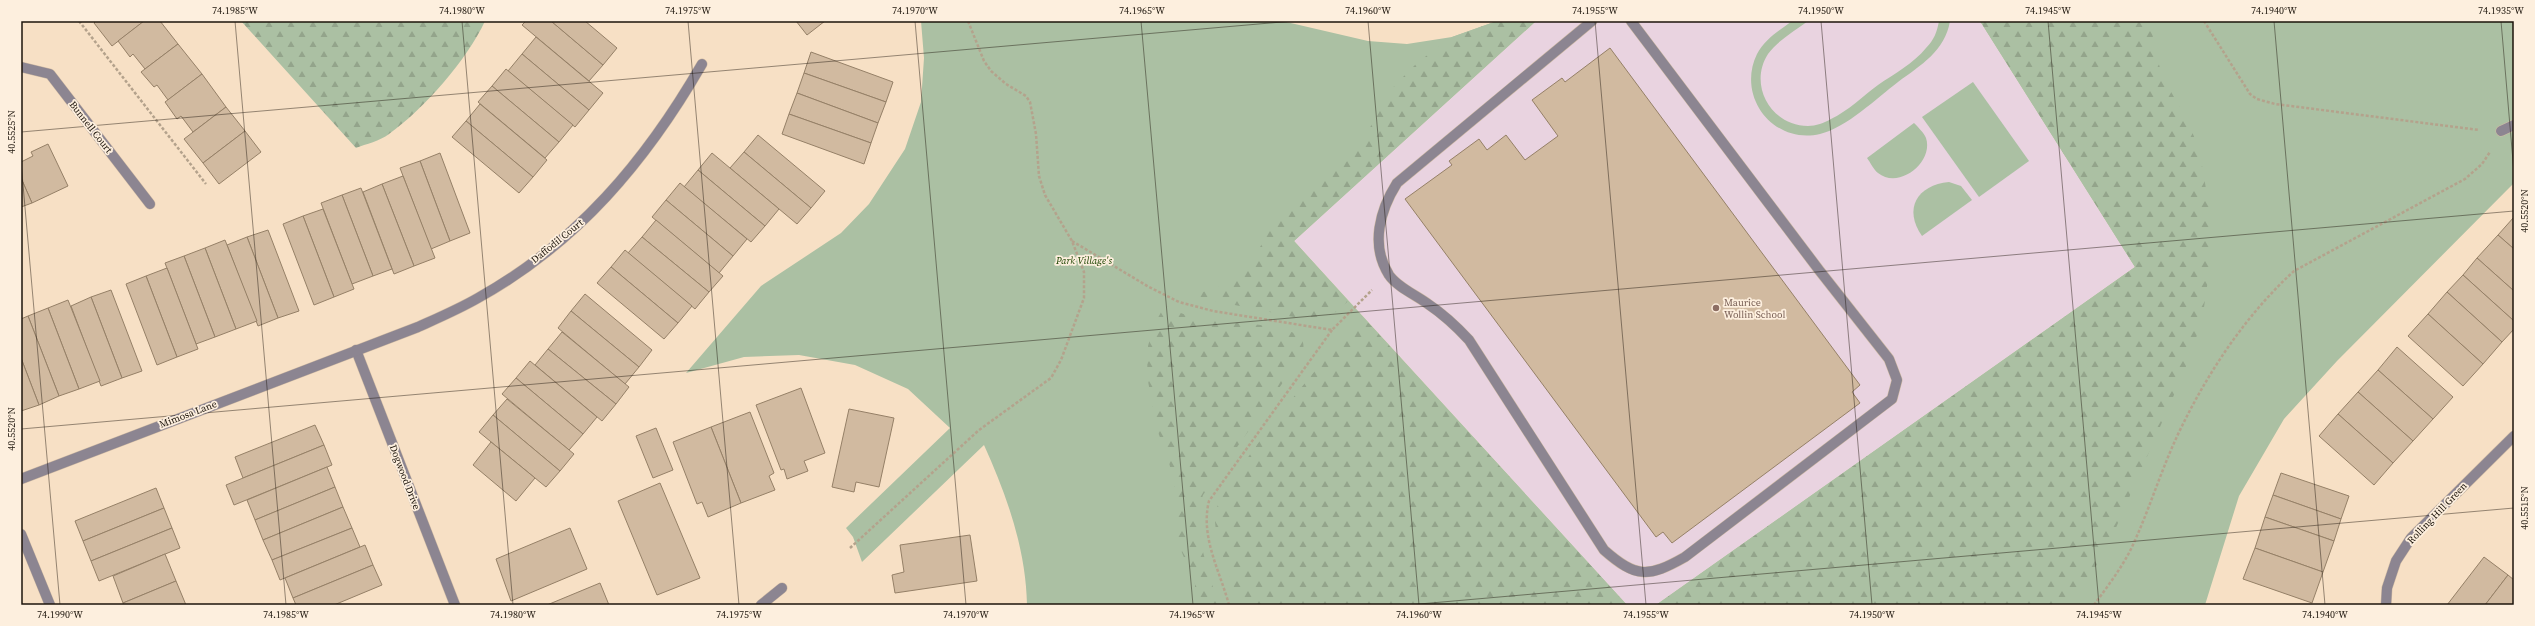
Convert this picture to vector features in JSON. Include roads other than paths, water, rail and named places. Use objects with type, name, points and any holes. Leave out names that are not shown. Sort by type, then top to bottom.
[{"type":"street","points":[[1592,21],[1397,183],[1386,201],[1378,229],[1380,253],[1389,275],[1454,324],[1469,340],[1604,550],[1623,566],[1647,573],[1666,568],[1685,557],[1892,399],[1897,380],[1889,359],[1814,264],[1631,21]]},
{"type":"street","name":"Daffodil Court","points":[[356,350],[418,328],[478,298],[535,261],[587,217],[631,171],[673,114],[702,64]]},
{"type":"street","name":"Bunnell Court","points":[[21,67],[50,74],[150,204]]},
{"type":"street","points":[[2501,131],[2514,125]]},
{"type":"street","name":"Mimosa Lane","points":[[21,479],[356,350]]},
{"type":"street","name":"Dogwood Drive","points":[[356,350],[455,605]]},
{"type":"street","name":"Rolling Hill Green","points":[[2386,605],[2387,588],[2396,561],[2411,538],[2514,436]]},
{"type":"street","points":[[21,534],[50,605]]},
{"type":"street","points":[[761,605],[782,588]]},
{"type":"place","name":"Maurice Wollin School","points":[[1716,308]]},
{"type":"park label","name":"Park Village's","points":[[1084,260]]}]
